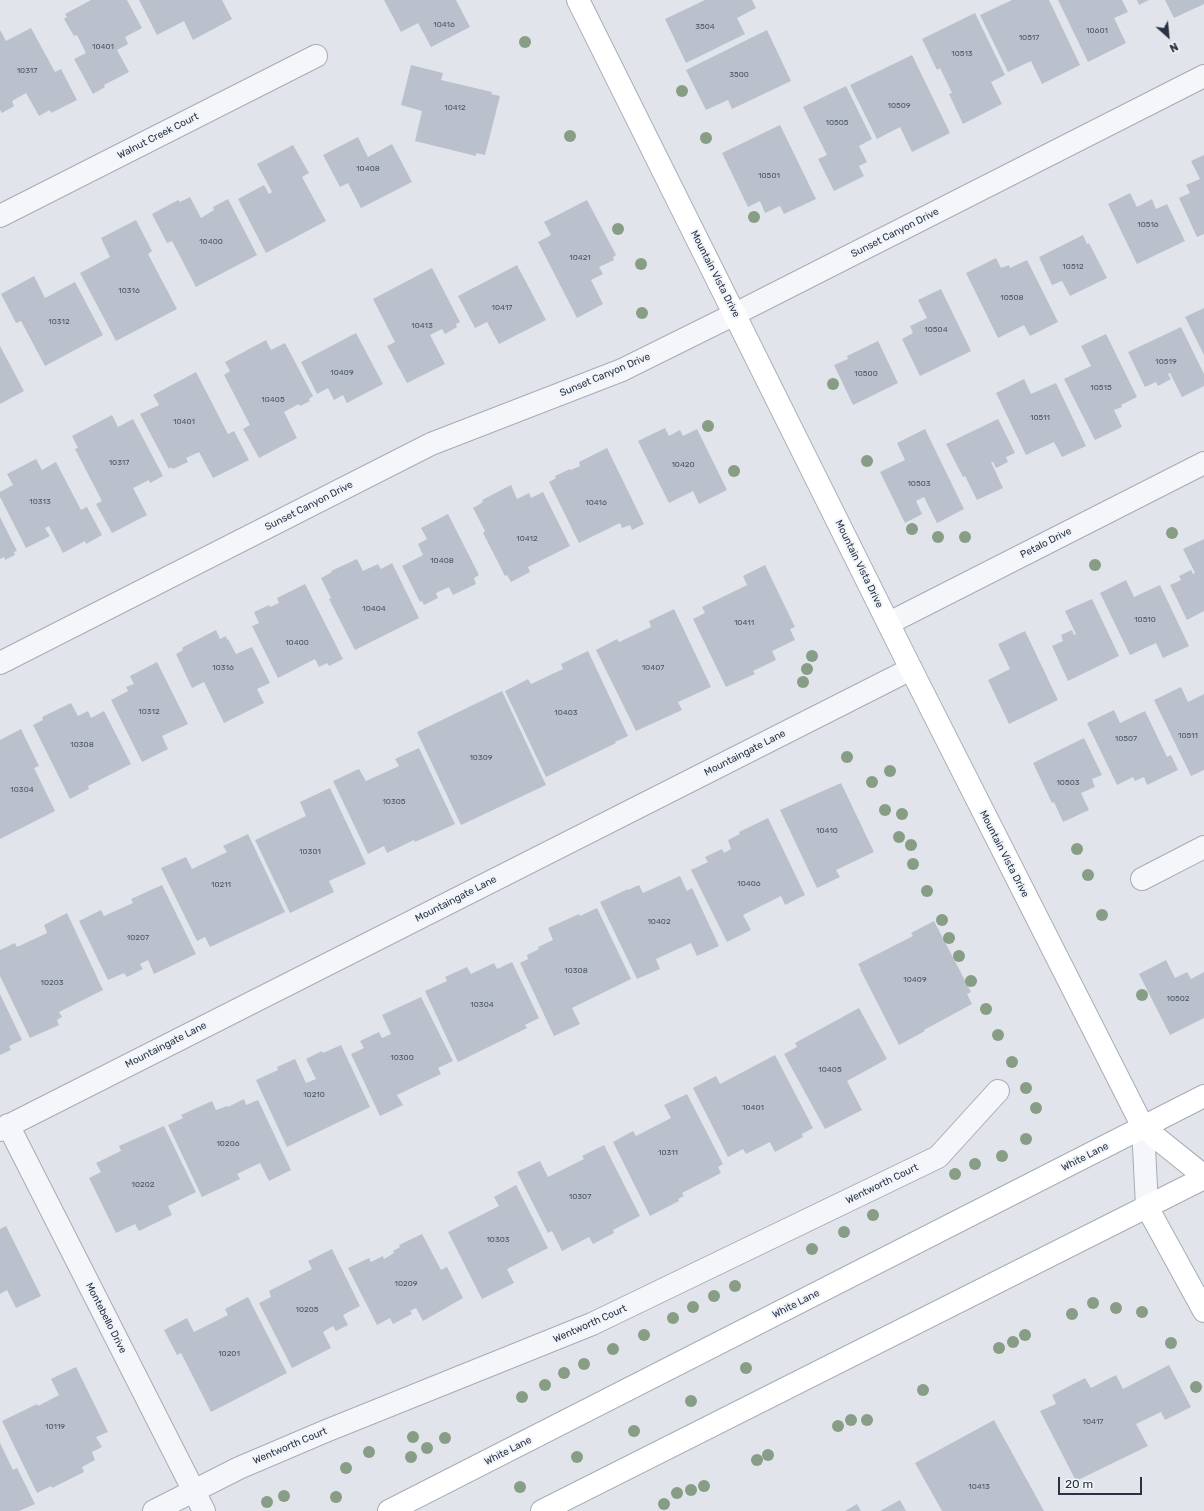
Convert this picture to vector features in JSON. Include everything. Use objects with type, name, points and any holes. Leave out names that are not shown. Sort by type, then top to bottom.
[{"type":"main road","name":"Mountain Vista Drive","points":[[578,0],[911,669],[1143,1127],[1204,1177]]},
{"type":"main road","name":"White Lane","points":[[389,1511],[1204,1096]]},
{"type":"main road","points":[[542,1511],[1147,1208],[1204,1177]]},
{"type":"main road","name":"Mountain Vista Drive","points":[[1147,1208],[1204,1311]]},
{"type":"street","name":"Walnut Creek Court","points":[[0,216],[316,56]]},
{"type":"street","name":"Sunset Canyon Drive","points":[[0,663],[431,444],[622,370],[1204,76]]},
{"type":"street","name":"Petalo Drive","points":[[889,623],[1204,463]]},
{"type":"street","name":"Mountaingate Lane","points":[[4,1128],[911,669]]},
{"type":"street","points":[[1142,878],[1204,847]]},
{"type":"street","name":"Wentworth Court","points":[[154,1511],[239,1468],[326,1431],[592,1324],[938,1157],[998,1091]]},
{"type":"street","name":"Mountain Vista Drive","points":[[1143,1127],[1147,1208]]},
{"type":"street","name":"Montebello Drive","points":[[4,1128],[204,1511]]},
{"type":"building","points":[[91,0],[127,0],[142,28],[125,37],[128,44],[117,50],[129,72],[104,85],[105,87],[93,94],[74,59],[86,53],[77,35],[74,36],[64,19],[67,17],[65,14]]},
{"type":"building","points":[[139,0],[222,0],[232,19],[193,40],[184,21],[157,35]]},
{"type":"building","points":[[384,0],[456,0],[470,27],[431,47],[418,23],[401,32]]},
{"type":"building","points":[[705,0],[752,0],[756,8],[737,18],[745,34],[686,63],[665,19]]},
{"type":"building","points":[[1012,0],[1049,0],[1080,65],[1042,84],[1031,61],[1008,72],[980,15]]},
{"type":"building","points":[[1058,0],[1122,0],[1128,12],[1114,18],[1126,43],[1088,62]]},
{"type":"building","points":[[1137,0],[1149,0],[1139,5]]},
{"type":"building","points":[[1165,0],[1204,0],[1204,4],[1174,18]]},
{"type":"building","points":[[975,13],[1005,75],[991,82],[1002,104],[963,124],[949,94],[952,93],[940,68],[937,70],[922,39]]},
{"type":"building","points":[[31,28],[55,72],[61,69],[77,100],[51,113],[50,110],[39,116],[26,93],[12,101],[14,106],[2,113],[0,110],[0,30],[6,41]]},
{"type":"building","points":[[767,30],[791,81],[732,109],[728,100],[706,110],[686,70]]},
{"type":"building","points":[[912,55],[950,133],[912,152],[900,127],[877,139],[850,85]]},
{"type":"building","points":[[411,65],[443,73],[441,80],[492,92],[491,94],[500,96],[485,155],[476,153],[476,156],[415,141],[422,111],[401,105]]},
{"type":"building","points":[[846,86],[872,139],[859,146],[867,162],[859,166],[864,176],[834,191],[818,159],[827,155],[803,107]]},
{"type":"building","points":[[780,125],[816,199],[784,214],[780,206],[765,213],[760,201],[748,207],[722,153]]},
{"type":"building","points":[[358,137],[368,157],[392,144],[412,182],[361,208],[348,183],[340,187],[323,155]]},
{"type":"building","points":[[293,145],[309,173],[302,177],[326,221],[266,253],[238,199],[264,185],[269,194],[272,192],[257,164]]},
{"type":"building","points":[[1204,155],[1204,234],[1197,237],[1179,198],[1190,193],[1186,185],[1200,179],[1191,161]]},
{"type":"building","points":[[1130,193],[1137,207],[1152,199],[1156,209],[1167,204],[1185,241],[1137,264],[1108,204]]},
{"type":"building","points":[[190,197],[201,218],[214,210],[213,207],[228,199],[257,255],[196,287],[172,241],[167,243],[152,214],[178,200],[180,202]]},
{"type":"building","points":[[587,200],[616,255],[613,257],[614,260],[599,267],[603,274],[591,280],[603,304],[577,318],[538,242],[551,235],[544,222]]},
{"type":"building","points":[[136,220],[152,251],[148,254],[177,309],[116,341],[80,273],[110,257],[101,238]]},
{"type":"building","points":[[1083,235],[1087,244],[1089,243],[1107,278],[1070,296],[1062,281],[1052,285],[1039,257]]},
{"type":"building","points":[[996,258],[1001,268],[1009,265],[1010,268],[1027,260],[1058,322],[1030,336],[1024,325],[998,338],[966,273]]},
{"type":"building","points":[[517,265],[546,320],[499,344],[487,322],[475,328],[458,296]]},
{"type":"building","points":[[432,268],[460,322],[456,324],[457,327],[445,334],[442,329],[430,335],[445,364],[407,383],[387,346],[395,342],[373,299]]},
{"type":"building","points":[[34,276],[45,298],[75,282],[103,335],[45,366],[21,321],[16,323],[1,294]]},
{"type":"building","points":[[941,289],[971,351],[920,376],[902,339],[913,333],[910,326],[927,318],[918,300]]},
{"type":"building","points":[[1204,308],[1204,355],[1185,317]]},
{"type":"building","points":[[1181,327],[1204,374],[1204,386],[1182,397],[1170,373],[1168,374],[1171,379],[1158,386],[1156,382],[1145,387],[1128,352]]},
{"type":"building","points":[[356,333],[383,384],[347,403],[343,395],[334,400],[328,388],[317,394],[301,362]]},
{"type":"building","points":[[1106,334],[1137,397],[1121,405],[1122,407],[1114,410],[1122,427],[1095,440],[1064,379],[1091,366],[1081,346]]},
{"type":"building","points":[[266,340],[271,350],[285,343],[313,396],[309,399],[310,401],[300,406],[299,404],[284,412],[297,438],[259,458],[243,429],[250,425],[224,375],[230,371],[225,362]]},
{"type":"building","points":[[878,341],[898,383],[853,405],[834,365],[848,359],[847,356]]},
{"type":"building","points":[[0,346],[24,391],[0,404]]},
{"type":"building","points":[[196,372],[228,434],[234,431],[249,460],[213,478],[199,452],[186,458],[188,462],[173,469],[171,467],[169,469],[140,414],[159,405],[153,395]]},
{"type":"building","points":[[1024,379],[1031,394],[1056,383],[1086,446],[1062,457],[1054,442],[1026,455],[996,393]]},
{"type":"building","points":[[112,415],[118,427],[133,419],[163,476],[150,483],[149,480],[133,488],[147,515],[112,533],[96,504],[102,501],[75,449],[78,448],[72,436]]},
{"type":"building","points":[[998,419],[1015,453],[1006,457],[1008,462],[996,468],[993,462],[991,462],[1003,488],[977,500],[946,444]]},
{"type":"building","points":[[665,428],[669,436],[680,430],[683,436],[697,429],[727,490],[699,504],[693,491],[669,503],[638,441]]},
{"type":"building","points":[[925,429],[964,509],[937,523],[924,497],[916,501],[922,514],[905,523],[880,472],[905,460],[897,443]]},
{"type":"building","points":[[607,448],[644,524],[632,530],[630,525],[622,528],[620,523],[579,543],[549,482],[556,478],[555,476],[580,466],[579,462]]},
{"type":"building","points":[[36,459],[42,470],[56,462],[81,510],[87,507],[102,535],[86,544],[85,541],[63,553],[49,526],[45,528],[50,536],[26,548],[0,497],[0,492],[13,485],[7,474]]},
{"type":"building","points":[[511,485],[517,499],[529,493],[531,498],[543,492],[570,546],[528,567],[530,572],[511,582],[507,575],[505,576],[483,533],[485,531],[473,508],[483,502],[482,500]]},
{"type":"building","points":[[448,514],[479,575],[474,578],[476,584],[453,595],[449,587],[436,593],[438,598],[424,605],[422,601],[420,602],[402,566],[423,555],[418,544],[427,539],[421,528]]},
{"type":"building","points":[[0,517],[17,551],[14,552],[15,555],[5,560],[4,557],[0,559]]},
{"type":"building","points":[[1204,539],[1204,611],[1187,620],[1170,585],[1181,580],[1179,576],[1191,570],[1193,574],[1195,573],[1183,549]]},
{"type":"building","points":[[357,559],[363,571],[378,564],[381,569],[392,563],[419,618],[355,650],[329,599],[331,598],[321,578],[332,572],[331,571]]},
{"type":"building","points":[[765,565],[795,627],[790,629],[795,640],[772,651],[776,660],[753,671],[755,674],[726,687],[693,619],[705,613],[702,607],[747,585],[743,576]]},
{"type":"building","points":[[1126,580],[1134,597],[1160,585],[1189,646],[1163,658],[1156,643],[1130,655],[1100,593]]},
{"type":"building","points":[[305,584],[343,659],[329,666],[327,663],[319,667],[315,659],[278,678],[252,626],[259,623],[254,612],[269,605],[270,607],[279,603],[277,598]]},
{"type":"building","points":[[1092,599],[1119,656],[1068,681],[1052,646],[1063,641],[1061,635],[1072,630],[1074,635],[1076,634],[1065,611]]},
{"type":"building","points":[[674,609],[711,687],[678,702],[682,710],[636,731],[596,650],[617,639],[619,642],[651,627],[649,621]]},
{"type":"building","points":[[216,630],[220,639],[226,636],[236,654],[252,647],[270,683],[257,689],[264,703],[224,723],[204,682],[192,688],[176,654],[183,650],[182,648],[185,646]]},
{"type":"building","points":[[1025,631],[1058,700],[1009,724],[988,680],[1010,669],[998,644]]},
{"type":"building","points":[[588,651],[628,736],[546,777],[505,691],[528,679],[531,684],[563,669],[561,664]]},
{"type":"building","points":[[157,662],[188,724],[162,736],[168,749],[142,762],[111,700],[128,691],[126,687],[134,684],[130,676]]},
{"type":"building","points":[[1181,687],[1188,702],[1204,694],[1204,770],[1191,776],[1154,700]]},
{"type":"building","points":[[502,691],[546,785],[461,825],[417,732]]},
{"type":"building","points":[[71,703],[78,716],[88,711],[91,718],[104,711],[131,764],[88,786],[89,789],[70,799],[33,725],[43,720],[42,717]]},
{"type":"building","points":[[1114,710],[1120,723],[1145,711],[1167,757],[1171,755],[1178,770],[1147,785],[1144,777],[1135,781],[1133,777],[1117,785],[1087,723]]},
{"type":"building","points":[[21,729],[39,766],[34,768],[55,811],[0,839],[0,740]]},
{"type":"building","points":[[1084,738],[1102,775],[1092,779],[1095,787],[1081,793],[1089,810],[1063,822],[1033,763]]},
{"type":"building","points":[[419,748],[455,824],[415,842],[414,840],[387,853],[384,846],[368,854],[333,781],[359,769],[366,781],[399,766],[395,759]]},
{"type":"building","points":[[841,783],[874,852],[836,870],[840,877],[817,888],[780,810]]},
{"type":"building","points":[[330,788],[366,864],[329,881],[334,892],[290,913],[255,840],[306,816],[300,802]]},
{"type":"building","points":[[768,818],[805,895],[785,905],[781,896],[743,915],[751,930],[727,942],[691,870],[708,862],[705,857],[722,849],[724,853],[731,849],[728,840],[740,834],[739,832]]},
{"type":"building","points":[[248,834],[285,912],[210,947],[205,937],[197,941],[161,868],[186,857],[192,869],[227,852],[223,846]]},
{"type":"building","points":[[680,876],[687,891],[692,888],[719,946],[697,956],[691,943],[656,959],[660,969],[637,979],[600,902],[639,885],[643,893]]},
{"type":"building","points":[[162,885],[196,954],[154,974],[148,960],[140,964],[143,969],[127,977],[124,973],[108,980],[79,921],[101,910],[104,916],[133,903],[131,899]]},
{"type":"building","points":[[597,908],[631,979],[572,1008],[580,1024],[554,1036],[520,963],[528,959],[527,955],[539,949],[538,947],[553,940],[548,928],[579,914],[580,916]]},
{"type":"building","points":[[67,913],[103,990],[59,1012],[62,1017],[57,1020],[59,1025],[30,1038],[0,976],[0,950],[15,943],[17,947],[47,933],[44,925]]},
{"type":"building","points":[[934,921],[971,992],[967,994],[972,1004],[899,1045],[858,964],[913,936],[911,933]]},
{"type":"building","points":[[1166,960],[1175,978],[1187,972],[1191,979],[1204,972],[1204,1018],[1170,1035],[1139,974]]},
{"type":"building","points":[[512,962],[539,1018],[525,1025],[527,1028],[458,1062],[425,991],[447,981],[445,977],[467,967],[471,974],[494,963],[497,969]]},
{"type":"building","points":[[0,994],[22,1040],[9,1046],[11,1050],[0,1055]]},
{"type":"building","points":[[421,997],[453,1061],[438,1068],[441,1074],[397,1095],[403,1105],[380,1116],[351,1054],[364,1048],[360,1041],[379,1032],[382,1038],[391,1034],[382,1015]]},
{"type":"building","points":[[859,1008],[887,1059],[847,1081],[862,1110],[825,1129],[784,1054],[797,1047],[795,1043]]},
{"type":"building","points":[[341,1045],[370,1107],[287,1147],[256,1080],[278,1070],[277,1067],[295,1059],[306,1083],[316,1079],[306,1059],[322,1051],[323,1053]]},
{"type":"building","points":[[775,1055],[813,1128],[802,1134],[803,1137],[775,1152],[770,1142],[746,1154],[743,1149],[728,1157],[693,1088],[716,1076],[720,1084]]},
{"type":"building","points":[[687,1094],[723,1164],[718,1167],[721,1173],[682,1193],[684,1196],[678,1199],[679,1201],[650,1216],[613,1142],[633,1131],[636,1136],[671,1118],[664,1105]]},
{"type":"building","points":[[244,1099],[246,1105],[258,1100],[291,1170],[269,1181],[260,1163],[237,1174],[240,1179],[202,1197],[168,1125],[183,1118],[181,1115],[212,1101],[216,1110],[227,1106],[228,1107]]},
{"type":"building","points":[[164,1126],[196,1192],[168,1206],[172,1215],[139,1231],[135,1224],[116,1233],[89,1178],[101,1172],[96,1163],[121,1151],[119,1146]]},
{"type":"building","points":[[604,1145],[640,1216],[613,1230],[614,1233],[593,1244],[589,1237],[562,1251],[552,1231],[548,1233],[517,1172],[540,1161],[548,1177],[584,1159],[582,1156]]},
{"type":"building","points":[[516,1185],[548,1248],[507,1269],[514,1283],[482,1299],[448,1232],[499,1206],[494,1197]]},
{"type":"building","points":[[6,1226],[41,1296],[16,1308],[7,1290],[0,1294],[0,1229]]},
{"type":"building","points":[[422,1234],[441,1270],[447,1267],[463,1298],[423,1321],[416,1308],[410,1311],[412,1314],[393,1324],[390,1318],[377,1325],[348,1268],[369,1258],[371,1262],[383,1256],[384,1259],[394,1253],[393,1251],[400,1247],[399,1245]]},
{"type":"building","points":[[332,1249],[360,1306],[343,1315],[348,1325],[336,1331],[333,1326],[323,1332],[331,1348],[292,1368],[259,1303],[271,1297],[269,1291],[312,1269],[308,1261]]},
{"type":"building","points":[[248,1297],[287,1373],[211,1412],[181,1353],[177,1355],[164,1330],[187,1318],[194,1332],[228,1315],[225,1309]]},
{"type":"building","points":[[1169,1365],[1191,1407],[1165,1420],[1161,1412],[1136,1424],[1148,1446],[1076,1481],[1040,1411],[1056,1404],[1052,1395],[1085,1378],[1091,1388],[1116,1375],[1123,1389]]},
{"type":"building","points":[[76,1367],[108,1432],[96,1437],[102,1447],[92,1452],[95,1460],[82,1467],[84,1472],[52,1488],[51,1486],[37,1493],[2,1421],[37,1404],[38,1406],[59,1395],[51,1379]]},
{"type":"building","points":[[994,1420],[1044,1511],[942,1511],[915,1463]]},
{"type":"building","points":[[0,1443],[13,1470],[17,1468],[35,1504],[19,1511],[0,1511]]},
{"type":"building","points":[[900,1500],[906,1511],[880,1511]]},
{"type":"building","points":[[857,1504],[861,1511],[845,1511]]}]
